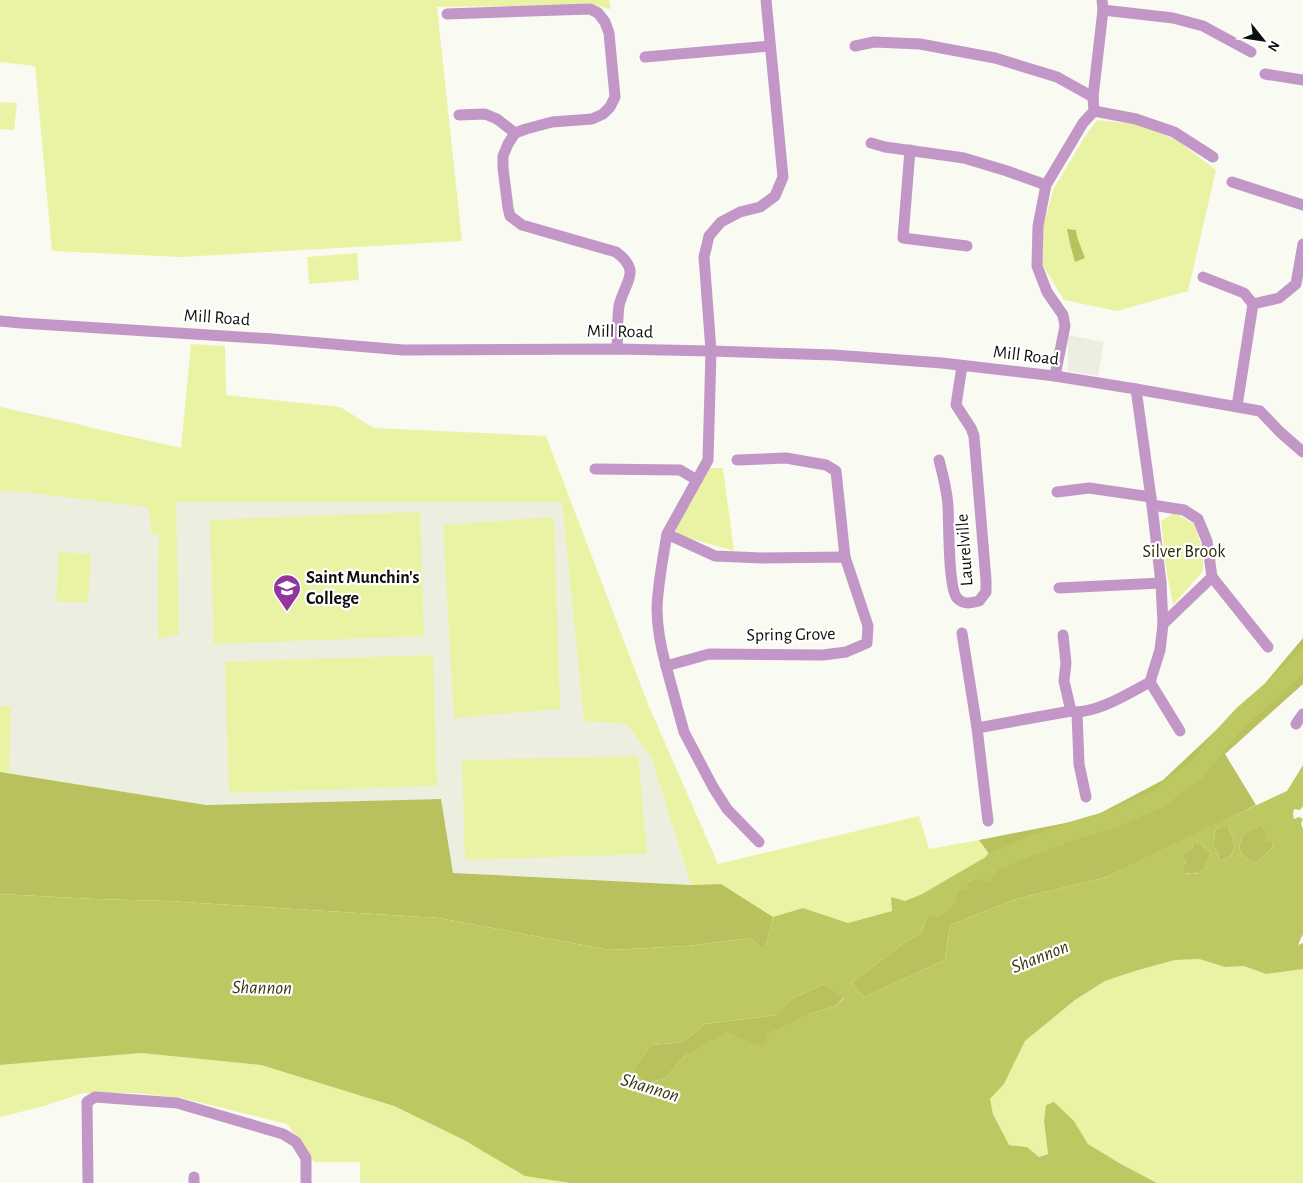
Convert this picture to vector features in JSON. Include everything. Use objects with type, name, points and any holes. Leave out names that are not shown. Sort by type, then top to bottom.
[{"type":"street","points":[[759,842],[727,809],[684,732],[661,648],[657,608],[667,534],[708,460],[711,351],[704,257],[709,236],[721,222],[740,212],[760,207],[775,196],[783,177],[766,0]]},
{"type":"street","points":[[1055,376],[1064,326],[1063,315],[1048,292],[1037,266],[1038,226],[1046,186],[1082,123],[1094,111],[1093,97],[1102,5],[1172,18],[1203,26],[1252,52]]},
{"type":"street","points":[[447,14],[590,10],[598,13],[605,22],[609,34],[615,97],[610,107],[603,114],[592,119],[552,122],[515,133],[508,144],[503,168],[510,216],[522,225],[616,252],[624,258],[630,268],[630,278],[619,309],[617,349]]},
{"type":"street","points":[[855,46],[874,42],[920,44],[995,58],[1057,77],[1093,97]]},
{"type":"street","points":[[645,57],[770,46]]},
{"type":"street","points":[[1265,74],[1303,80]]},
{"type":"street","points":[[1094,111],[1136,119],[1174,132],[1213,157]]},
{"type":"street","points":[[459,115],[485,114],[496,119],[515,133]]},
{"type":"street","points":[[871,143],[885,147],[964,158],[1007,171],[1046,186]]},
{"type":"street","points":[[910,150],[903,238],[967,246]]},
{"type":"street","points":[[1232,182],[1303,205]]},
{"type":"street","points":[[1253,304],[1279,298],[1300,286],[1303,244]]},
{"type":"street","points":[[1203,277],[1244,294],[1253,304]]},
{"type":"street","points":[[1237,406],[1253,304]]},
{"type":"street","name":"Mill Road","points":[[0,321],[274,339],[403,350],[617,349],[711,351],[834,355],[942,363],[1055,376],[1260,411],[1303,452]]},
{"type":"street","name":"Laurelville","points":[[939,460],[948,504],[953,589],[957,598],[967,603],[979,601],[986,592],[986,580],[974,436],[956,405],[962,366]]},
{"type":"street","points":[[977,728],[1105,706],[1150,682],[1160,650],[1163,624],[1161,583],[1152,501],[1136,389]]},
{"type":"street","points":[[667,534],[715,556],[762,558],[845,557],[836,471],[826,465],[786,458],[737,460]]},
{"type":"street","points":[[595,469],[680,470],[697,480]]},
{"type":"street","points":[[1057,492],[1089,488],[1152,501],[1184,510],[1198,519],[1207,541],[1212,577],[1268,647]]},
{"type":"street","name":"Spring Grove","points":[[666,666],[709,654],[824,655],[846,652],[867,643],[868,626],[845,557]]},
{"type":"street","points":[[1163,624],[1212,577]]},
{"type":"street","points":[[1059,588],[1161,583]]},
{"type":"street","points":[[962,632],[977,728],[988,821]]},
{"type":"street","points":[[1062,635],[1066,663],[1064,681],[1074,712],[1079,764],[1086,797]]},
{"type":"street","points":[[1150,682],[1180,730]]},
{"type":"street","points":[[88,1183],[87,1102],[95,1097],[177,1103],[283,1134],[296,1142],[306,1158],[306,1183]]},
{"type":"shaded area","points":[[1067,229],[1076,230],[1085,258],[1075,262]]},
{"type":"shaded area","points":[[1068,335],[1104,342],[1098,376],[1068,371]]},
{"type":"shaded area","name":"Saint Munchin's College","points":[[0,407],[87,426],[176,502],[562,502],[584,721],[627,724],[651,757],[691,885],[453,873],[441,799],[206,805],[0,772]]},
{"type":"shaded area","points":[[1303,638],[1303,684],[1225,754],[1256,805],[1107,877],[1016,899],[950,925],[945,960],[864,997],[851,983],[901,945],[921,933],[928,915],[968,882],[975,879],[994,861],[979,840],[1091,818],[1163,780],[1261,688]]},
{"type":"shaded area","points":[[0,772],[206,805],[441,799],[453,873],[691,885],[721,884],[773,917],[766,946],[759,946],[750,938],[688,946],[610,950],[439,918],[167,901],[0,894]]},
{"type":"shaded area","points":[[1263,826],[1270,841],[1274,842],[1272,848],[1256,863],[1242,855],[1240,843],[1247,832]]},
{"type":"shaded area","points":[[1228,827],[1233,838],[1234,849],[1228,858],[1220,861],[1213,846],[1216,829]]},
{"type":"shaded area","points":[[1197,841],[1211,853],[1210,858],[1204,870],[1184,873],[1182,870],[1186,862],[1181,855],[1192,849],[1193,844]]},
{"type":"shaded area","points":[[824,984],[844,997],[836,1006],[809,1014],[763,1047],[686,1055],[665,1078],[645,1084],[633,1070],[651,1045],[683,1042],[705,1024],[777,1015],[791,999]]},
{"type":"green space","points":[[0,0],[609,0],[611,9],[590,5],[437,7],[462,241],[181,257],[52,251],[35,66],[0,62]]},
{"type":"green space","points":[[0,102],[17,103],[14,130],[0,129]]},
{"type":"green space","points":[[1097,120],[1142,125],[1178,141],[1216,170],[1188,291],[1117,311],[1064,300],[1042,264],[1043,226],[1054,188]]},
{"type":"green space","points":[[357,253],[359,280],[309,284],[307,257]]},
{"type":"green space","points":[[191,344],[225,346],[226,395],[340,407],[374,428],[546,436],[648,704],[718,864],[919,816],[929,849],[979,840],[989,855],[922,894],[905,901],[892,911],[848,923],[803,908],[773,917],[721,884],[691,885],[651,757],[627,724],[584,721],[562,502],[176,502],[179,635],[158,638],[159,535],[152,534],[148,507],[14,491],[0,492],[0,407],[181,448]]},
{"type":"green space","points":[[709,468],[723,468],[734,551],[682,536],[675,530]]},
{"type":"green space","points":[[420,512],[424,636],[214,644],[210,520]]},
{"type":"green space","name":"Silver Brook","points":[[1174,513],[1194,524],[1203,550],[1203,571],[1173,605],[1166,568],[1161,521]]},
{"type":"green space","points":[[554,517],[560,709],[454,718],[443,525]]},
{"type":"green space","points":[[59,552],[91,554],[88,603],[56,601]]},
{"type":"green space","points":[[433,655],[437,786],[229,793],[225,662]]},
{"type":"green space","points":[[0,706],[11,707],[9,773],[0,772]]},
{"type":"green space","points":[[638,756],[647,854],[465,860],[462,760]]},
{"type":"green space","points":[[1199,959],[1225,967],[1244,966],[1266,974],[1303,969],[1303,1183],[1157,1183],[1088,1144],[1074,1121],[1046,1105],[1044,1121],[1048,1154],[1039,1157],[1027,1147],[1009,1145],[993,1114],[990,1099],[1004,1084],[1025,1041],[1075,1000],[1105,981],[1175,960]]},
{"type":"green space","points":[[141,1053],[261,1065],[394,1106],[464,1140],[525,1175],[570,1183],[360,1183],[360,1162],[314,1162],[287,1124],[182,1098],[135,1093],[83,1093],[44,1106],[0,1117],[0,1065]]},
{"type":"water","name":"Shannon","points":[[1303,765],[1303,806],[1300,810],[1294,809],[1293,814],[1294,819],[1299,817],[1303,819],[1301,824],[1303,829],[1303,934],[1298,945],[1303,943],[1303,969],[1266,974],[1244,966],[1225,967],[1199,959],[1175,960],[1105,981],[1075,1000],[1025,1041],[1004,1084],[990,1099],[993,1114],[1009,1145],[1027,1147],[1039,1157],[1048,1154],[1044,1121],[1046,1105],[1054,1102],[1074,1121],[1088,1144],[1157,1183],[570,1183],[525,1176],[464,1140],[394,1106],[261,1065],[141,1053],[0,1065],[0,894],[167,901],[439,918],[610,950],[688,946],[750,938],[759,946],[766,946],[773,917],[803,908],[848,923],[892,911],[891,897],[905,901],[922,894],[989,855],[994,861],[998,872],[988,883],[975,879],[968,882],[967,890],[959,891],[953,907],[939,918],[928,915],[921,933],[901,945],[851,983],[864,997],[945,960],[950,925],[1016,899],[1107,877],[1287,791]],"holes":[[[1228,827],[1234,845],[1230,856],[1220,861],[1213,846],[1216,829]],[[1257,827],[1263,827],[1265,841],[1274,843],[1272,848],[1256,863],[1243,856],[1240,851],[1241,840]],[[1197,841],[1211,853],[1204,870],[1195,874],[1192,871],[1189,874],[1184,873],[1182,870],[1186,862],[1181,855],[1192,849],[1193,844]],[[824,984],[844,998],[836,1006],[809,1014],[768,1033],[763,1047],[726,1032],[686,1055],[665,1078],[645,1084],[633,1070],[651,1045],[683,1042],[705,1024],[778,1015],[791,999]]]},
{"type":"waterway","points":[[994,861],[1072,831],[1113,819],[1160,798],[1185,777],[1196,771],[1219,741],[1243,715],[1303,660]]},
{"type":"place","name":"Saint Munchin's College","points":[[287,612]]}]
